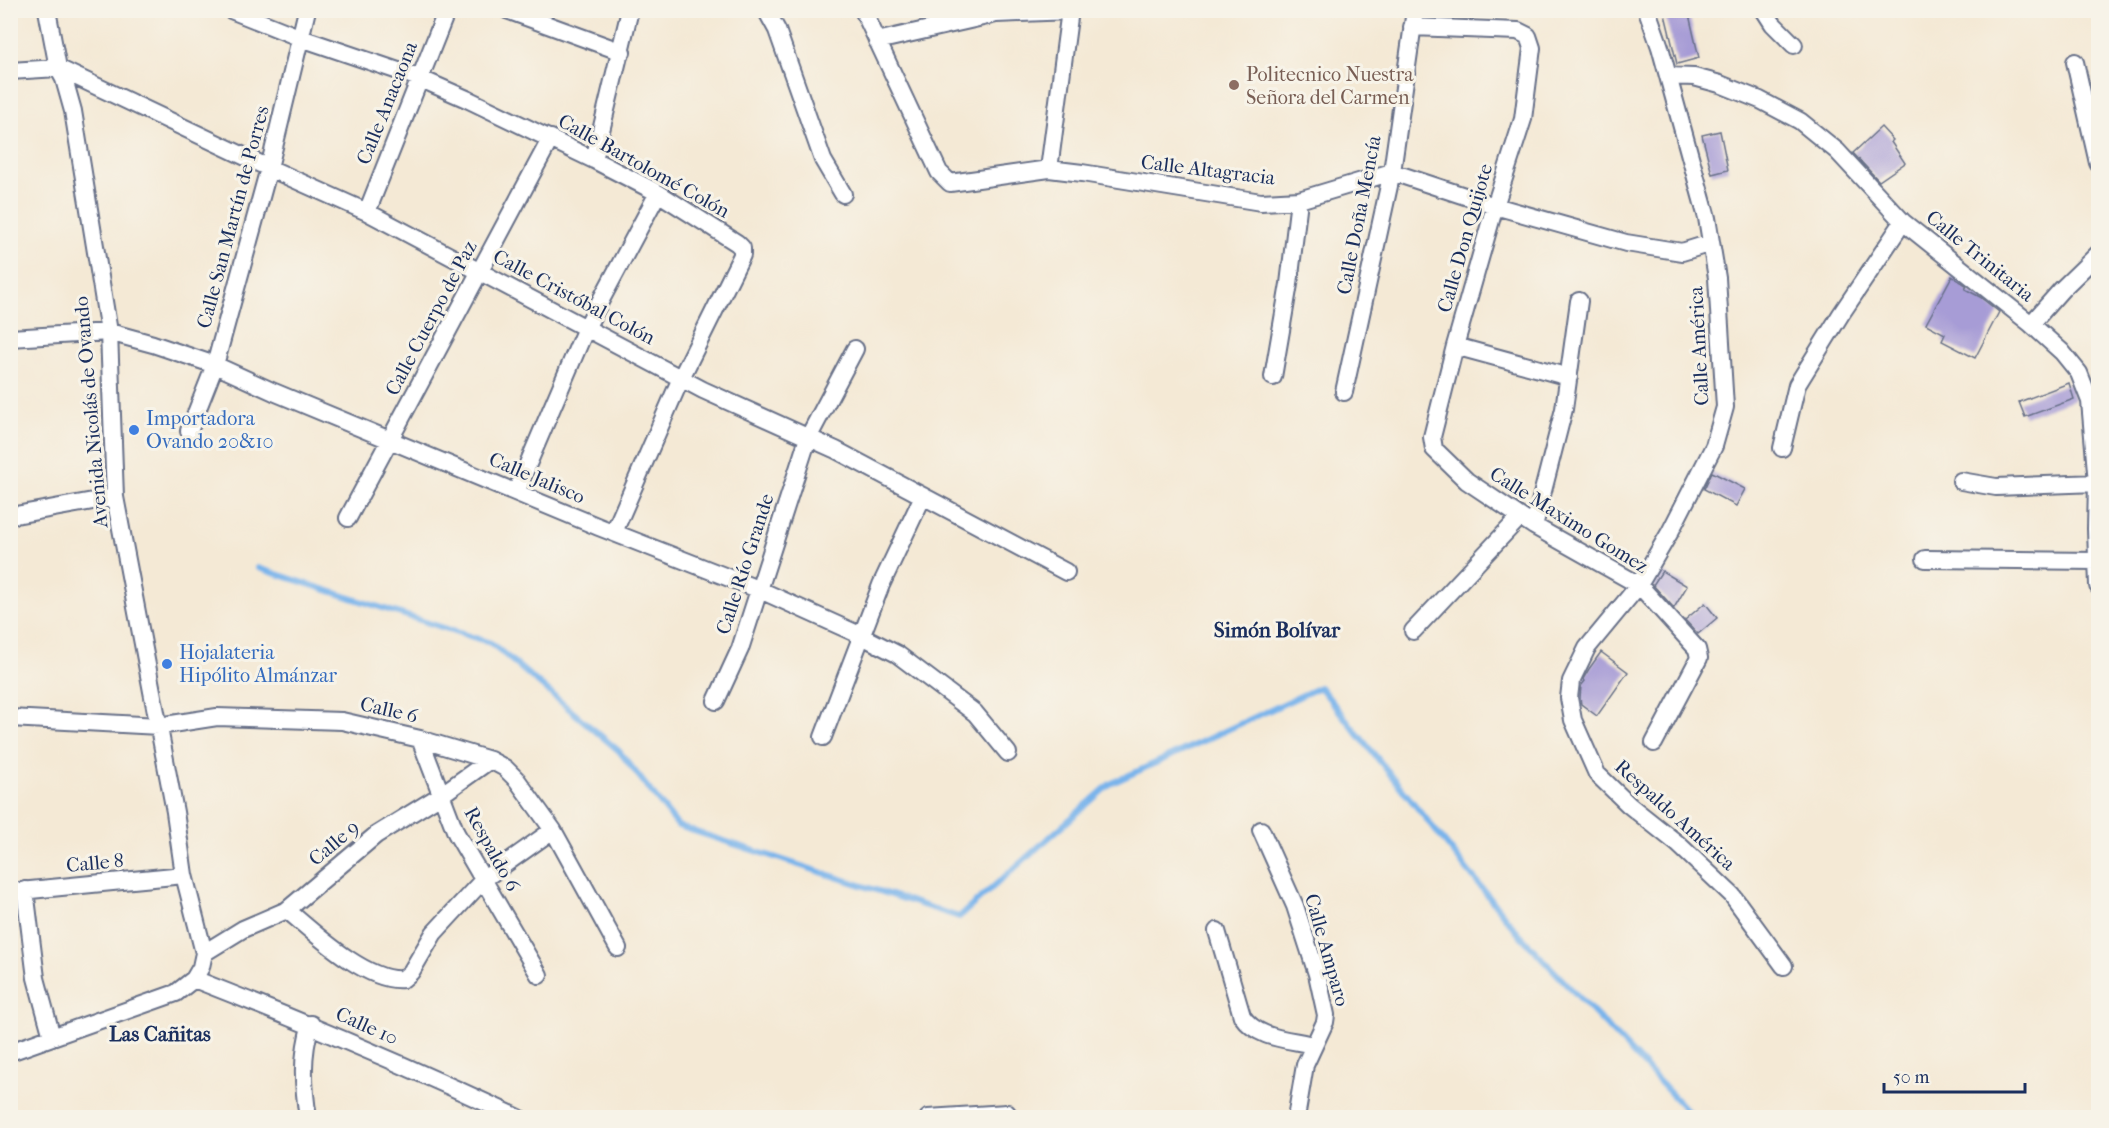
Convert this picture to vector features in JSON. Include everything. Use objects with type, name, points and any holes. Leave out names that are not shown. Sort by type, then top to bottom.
[{"type":"street","name":"Avenida Nicolás de Ovando","points":[[47,10],[58,68],[74,111],[109,332],[116,497],[175,812],[184,876],[204,953]]},
{"type":"street","name":"Calle Bartolomé Colón","points":[[231,10],[301,38],[419,78],[551,138],[658,193],[742,248],[742,255],[681,378],[614,532]]},
{"type":"street","name":"Calle San Martín de Porres","points":[[189,431],[215,365],[269,168],[307,10]]},
{"type":"street","name":"Calle Anacaona","points":[[366,212],[447,10]]},
{"type":"street","points":[[507,10],[622,52]]},
{"type":"street","points":[[594,160],[622,52],[630,10]]},
{"type":"street","points":[[766,10],[777,30],[823,160],[843,194]]},
{"type":"street","name":"Calle Altagracia","points":[[863,10],[939,172],[951,183],[1049,169],[1261,202],[1299,200],[1392,171]]},
{"type":"street","name":"Calle América","points":[[1570,681],[1587,648],[1639,585],[1670,532],[1714,446],[1725,407],[1717,278],[1707,218],[1668,76],[1647,10]]},
{"type":"street","points":[[1764,10],[1773,24],[1794,45]]},
{"type":"street","points":[[877,41],[996,14],[1070,11],[1049,169]]},
{"type":"street","name":"Calle Don Quijote","points":[[1414,19],[1518,32],[1528,36],[1532,48],[1523,119],[1495,206],[1431,437],[1434,449],[1442,458]]},
{"type":"street","name":"Calle Doña Mencía","points":[[1344,392],[1392,171],[1414,19]]},
{"type":"street","points":[[2075,62],[2098,164]]},
{"type":"street","points":[[10,71],[58,68]]},
{"type":"street","name":"Calle Cristóbal Colón","points":[[58,68],[366,212],[681,378],[808,438],[1066,572]]},
{"type":"street","name":"Calle Trinitaria","points":[[1668,76],[1694,77],[1720,84],[1760,100],[1800,121],[1837,151],[1903,222],[2031,324],[2062,352],[2079,374],[2090,401],[2097,483],[2098,586]]},
{"type":"street","name":"Calle Cuerpo de Paz","points":[[348,518],[551,138]]},
{"type":"street","points":[[1392,171],[1495,206],[1626,243],[1682,252],[1711,243]]},
{"type":"street","points":[[516,492],[586,327],[658,193]]},
{"type":"street","points":[[1273,377],[1289,284],[1299,200]]},
{"type":"street","points":[[1782,448],[1797,385],[1841,314],[1903,222]]},
{"type":"street","points":[[2031,324],[2062,289],[2098,255]]},
{"type":"street","points":[[1413,630],[1527,521],[1564,409],[1579,301]]},
{"type":"street","name":"Calle Jalisco","points":[[10,338],[109,332],[153,344],[215,365],[390,440],[760,590],[897,654],[975,713],[1008,753]]},
{"type":"street","points":[[1455,346],[1569,377]]},
{"type":"street","name":"Calle Río Grande","points":[[716,702],[740,649],[808,438],[855,349]]},
{"type":"street","name":"Calle Maximo Gomez","points":[[1442,458],[1467,481],[1527,521],[1639,585],[1700,653],[1654,743]]},
{"type":"street","points":[[1961,481],[1996,487],[2097,483]]},
{"type":"street","points":[[823,736],[881,585],[923,496]]},
{"type":"street","points":[[10,516],[116,497]]},
{"type":"street","points":[[1925,559],[2097,561]]},
{"type":"street","name":"Respaldo América","points":[[1570,681],[1569,698],[1573,720],[1597,774],[1629,805],[1678,844],[1732,895],[1784,966]]},
{"type":"street","name":"Calle 6","points":[[10,718],[159,726],[217,717],[342,721],[420,739],[490,760],[506,768],[518,780],[553,830],[618,948]]},
{"type":"street","name":"Respaldo 6","points":[[420,739],[456,833],[539,975]]},
{"type":"street","name":"Calle 9","points":[[204,953],[243,929],[287,910],[376,835],[441,795],[490,760]]},
{"type":"street","points":[[287,910],[336,952],[384,978],[403,979],[411,972],[434,933],[484,879],[553,830]]},
{"type":"street","name":"Calle Amparo","points":[[1261,830],[1288,890],[1317,974],[1326,1015],[1305,1065],[1296,1118]]},
{"type":"street","name":"Calle 8","points":[[18,891],[184,876]]},
{"type":"street","points":[[18,891],[36,978],[52,1037]]},
{"type":"street","points":[[1217,931],[1242,1016],[1248,1026],[1259,1033],[1313,1045]]},
{"type":"street","points":[[10,1052],[176,993],[194,979],[201,967],[204,953]]},
{"type":"street","name":"Calle 10","points":[[194,979],[311,1024],[432,1076],[519,1118]]},
{"type":"street","points":[[308,1118],[303,1086],[303,1064],[305,1044],[311,1024]]},
{"type":"street","points":[[928,1118],[1007,1113],[1010,1116]]},
{"type":"building","points":[[1664,10],[1688,10],[1699,58],[1677,64]]},
{"type":"building","points":[[1881,127],[1893,140],[1891,142],[1905,163],[1879,181],[1853,153]]},
{"type":"building","points":[[1720,131],[1728,170],[1712,174],[1702,135]]},
{"type":"building","points":[[1952,276],[1967,286],[1965,289],[1999,312],[1975,358],[1942,341],[1945,334],[1926,324]]},
{"type":"building","points":[[2069,383],[2074,399],[2025,417],[2019,402]]},
{"type":"building","points":[[1712,472],[1745,489],[1736,506],[1704,489]]},
{"type":"building","points":[[1662,571],[1687,586],[1674,608],[1653,585]]},
{"type":"building","points":[[1705,603],[1717,618],[1698,634],[1685,620]]},
{"type":"building","points":[[1601,652],[1628,672],[1597,716],[1581,704],[1580,698],[1581,686],[1585,681],[1583,679]]},
{"type":"waterway","points":[[258,568],[491,643],[619,751],[678,826],[959,917],[1110,784],[1320,687],[1518,933],[1694,1118]]},
{"type":"place","name":"Politecnico Nuestra Señora del Carmen","points":[[1234,85]]},
{"type":"place","name":"Importadora Ovando 20&10","points":[[134,430]]},
{"type":"place","name":"Hojalateria Hipólito Almánzar","points":[[167,664]]},
{"type":"district","name":"Simón Bolívar","points":[[1277,630]]},
{"type":"district","name":"Las Cañitas","points":[[160,1034]]}]
